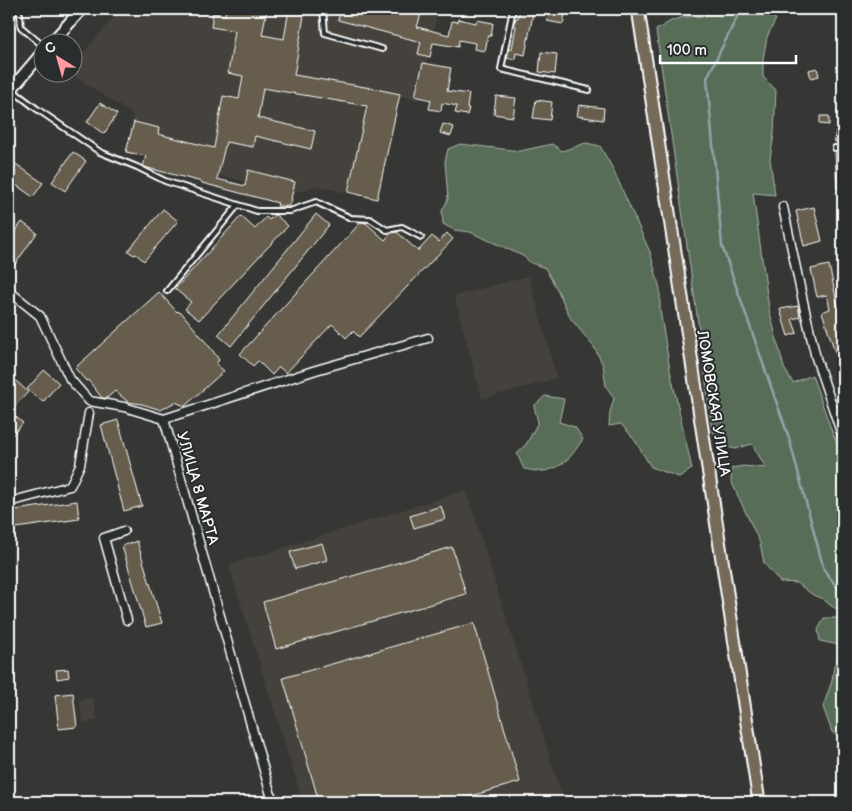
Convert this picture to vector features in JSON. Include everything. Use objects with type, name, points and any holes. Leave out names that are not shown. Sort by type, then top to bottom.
[{"type":"main road","points":[[61,32],[82,9]]},
{"type":"main road","name":"ЛОМОВСКАЯ УЛИЦА","points":[[638,9],[759,802]]},
{"type":"main road","points":[[10,91],[32,65]]},
{"type":"street","points":[[783,207],[816,358],[843,438]]},
{"type":"street","points":[[9,291],[40,316],[70,378],[89,401],[164,419]]},
{"type":"street","name":"УЛИЦА 8 МАРТА","points":[[273,802],[164,419],[316,370],[428,338]]},
{"type":"street","points":[[9,502],[70,486],[80,465],[89,414]]},
{"type":"street","points":[[124,531],[104,538],[127,620]]},
{"type":"lane","points":[[18,9],[21,28],[32,37]]},
{"type":"lane","points":[[323,9],[325,33],[382,49]]},
{"type":"lane","points":[[513,9],[501,69],[588,90]]},
{"type":"lane","points":[[10,91],[100,152],[165,181],[256,211],[290,211],[316,202],[351,218],[370,219],[386,230],[402,227],[420,237]]},
{"type":"lane","points":[[835,148],[843,149]]},
{"type":"lane","points":[[167,291],[238,205]]},
{"type":"shaded area","points":[[121,9],[438,9],[418,100],[400,96],[378,200],[317,186],[294,193],[125,153],[133,115],[82,81],[82,54]]},
{"type":"shaded area","points":[[529,276],[557,378],[482,399],[454,296]]},
{"type":"shaded area","points":[[466,490],[564,802],[303,802],[229,565]]},
{"type":"shaded area","points":[[93,698],[97,720],[83,723],[79,700]]},
{"type":"green space","points":[[708,9],[756,9],[776,19],[767,37],[763,59],[763,77],[776,90],[774,134],[770,159],[775,195],[753,193],[769,309],[784,368],[793,383],[812,375],[843,458],[843,636],[839,645],[820,641],[818,630],[824,618],[837,618],[840,611],[797,583],[780,582],[764,563],[760,543],[731,481],[732,468],[743,466],[766,468],[752,444],[736,449],[722,446],[712,430],[656,30],[671,21],[683,17],[705,16]]},
{"type":"green space","points":[[586,143],[600,146],[613,169],[650,252],[660,289],[660,310],[670,370],[692,469],[679,477],[651,467],[634,439],[621,424],[609,426],[614,398],[606,386],[603,365],[594,347],[571,319],[545,268],[531,263],[523,256],[470,232],[454,230],[443,224],[442,211],[448,199],[445,161],[448,149],[460,144],[520,151],[552,144],[562,151]]},
{"type":"green space","points":[[545,396],[564,399],[559,422],[575,427],[583,439],[572,455],[557,467],[542,471],[524,469],[517,454],[527,443],[538,422],[534,406]]},
{"type":"green space","points":[[843,653],[843,758],[836,747],[842,740],[832,732],[823,707],[832,681],[834,665]]},
{"type":"building","points":[[226,9],[267,9],[262,35],[284,39],[289,9],[305,9],[294,75],[400,94],[377,199],[348,192],[367,106],[263,88],[258,118],[315,131],[311,149],[255,136],[253,147],[226,142],[217,179],[245,186],[248,170],[295,182],[290,206],[277,206],[278,203],[148,168],[143,166],[146,156],[126,152],[134,122],[159,128],[158,134],[214,148],[223,96],[239,99],[243,76],[228,73],[235,31],[211,27],[213,13],[225,15]]},
{"type":"building","points":[[341,9],[401,9],[421,14],[417,27],[449,35],[452,21],[458,22],[458,19],[476,23],[477,20],[493,23],[491,36],[488,36],[485,51],[474,49],[475,43],[459,40],[458,47],[433,43],[430,57],[418,54],[421,42],[338,20]]},
{"type":"building","points":[[520,9],[534,9],[525,55],[516,53],[515,60],[507,58],[509,49],[512,49],[516,26],[514,24]]},
{"type":"building","points":[[549,9],[566,9],[563,24],[547,21]]},
{"type":"building","points":[[541,52],[557,54],[555,74],[539,72]]},
{"type":"building","points":[[423,63],[451,68],[447,91],[469,94],[467,115],[455,113],[457,106],[442,103],[441,111],[429,109],[431,100],[415,96]]},
{"type":"building","points":[[817,68],[819,76],[811,78],[809,70]]},
{"type":"building","points":[[496,96],[516,98],[513,117],[494,114]]},
{"type":"building","points":[[536,100],[552,102],[550,120],[533,118]]},
{"type":"building","points":[[100,103],[117,114],[104,134],[87,122]]},
{"type":"building","points":[[579,105],[604,108],[603,120],[577,116]]},
{"type":"building","points":[[820,116],[829,116],[829,125],[820,124]]},
{"type":"building","points":[[443,124],[454,127],[451,136],[440,133]]},
{"type":"building","points":[[836,130],[843,132],[843,143],[834,141]]},
{"type":"building","points":[[73,152],[86,161],[65,191],[52,182]]},
{"type":"building","points":[[835,153],[843,153],[843,188],[837,188]]},
{"type":"building","points":[[13,162],[43,183],[33,197],[9,180],[9,169]]},
{"type":"building","points":[[814,207],[822,241],[804,246],[796,211]]},
{"type":"building","points":[[163,209],[178,221],[144,261],[136,254],[134,255],[128,251]]},
{"type":"building","points":[[316,214],[329,225],[231,346],[218,335]]},
{"type":"building","points":[[274,215],[288,226],[199,320],[185,309],[191,302],[175,289],[241,216],[255,229],[266,217],[269,220]]},
{"type":"building","points":[[22,222],[37,233],[9,273],[9,240]]},
{"type":"building","points":[[361,222],[366,223],[385,240],[391,233],[397,232],[418,251],[432,236],[439,242],[447,233],[453,239],[359,337],[353,331],[346,338],[332,324],[286,373],[279,367],[272,375],[258,361],[253,366],[240,354]]},
{"type":"building","points":[[829,265],[838,307],[843,319],[843,349],[835,352],[822,312],[830,309],[827,295],[817,297],[811,269]]},
{"type":"building","points":[[159,292],[177,312],[181,312],[213,351],[219,360],[216,364],[224,371],[185,406],[175,402],[161,410],[128,402],[115,391],[107,398],[102,398],[88,380],[86,381],[75,368]]},
{"type":"building","points":[[798,306],[800,317],[792,319],[797,333],[788,336],[780,309]]},
{"type":"building","points":[[44,370],[59,383],[43,402],[27,389]]},
{"type":"building","points":[[12,377],[28,392],[10,412],[23,423],[9,439],[9,381]]},
{"type":"building","points":[[118,420],[142,506],[124,511],[101,425]]},
{"type":"building","points":[[77,501],[79,519],[9,529],[9,511]]},
{"type":"building","points":[[441,506],[445,519],[414,528],[410,516]]},
{"type":"building","points":[[137,541],[162,623],[146,627],[122,546]]},
{"type":"building","points":[[322,543],[327,560],[295,569],[290,552]]},
{"type":"building","points":[[452,547],[466,594],[276,649],[263,602]]},
{"type":"building","points":[[474,623],[520,782],[450,802],[319,802],[283,678]]},
{"type":"building","points":[[68,669],[69,677],[57,679],[56,670]]},
{"type":"building","points":[[73,693],[77,727],[59,729],[55,695]]},
{"type":"waterway","points":[[741,9],[707,78],[722,246],[789,438],[824,570],[843,595]]}]
